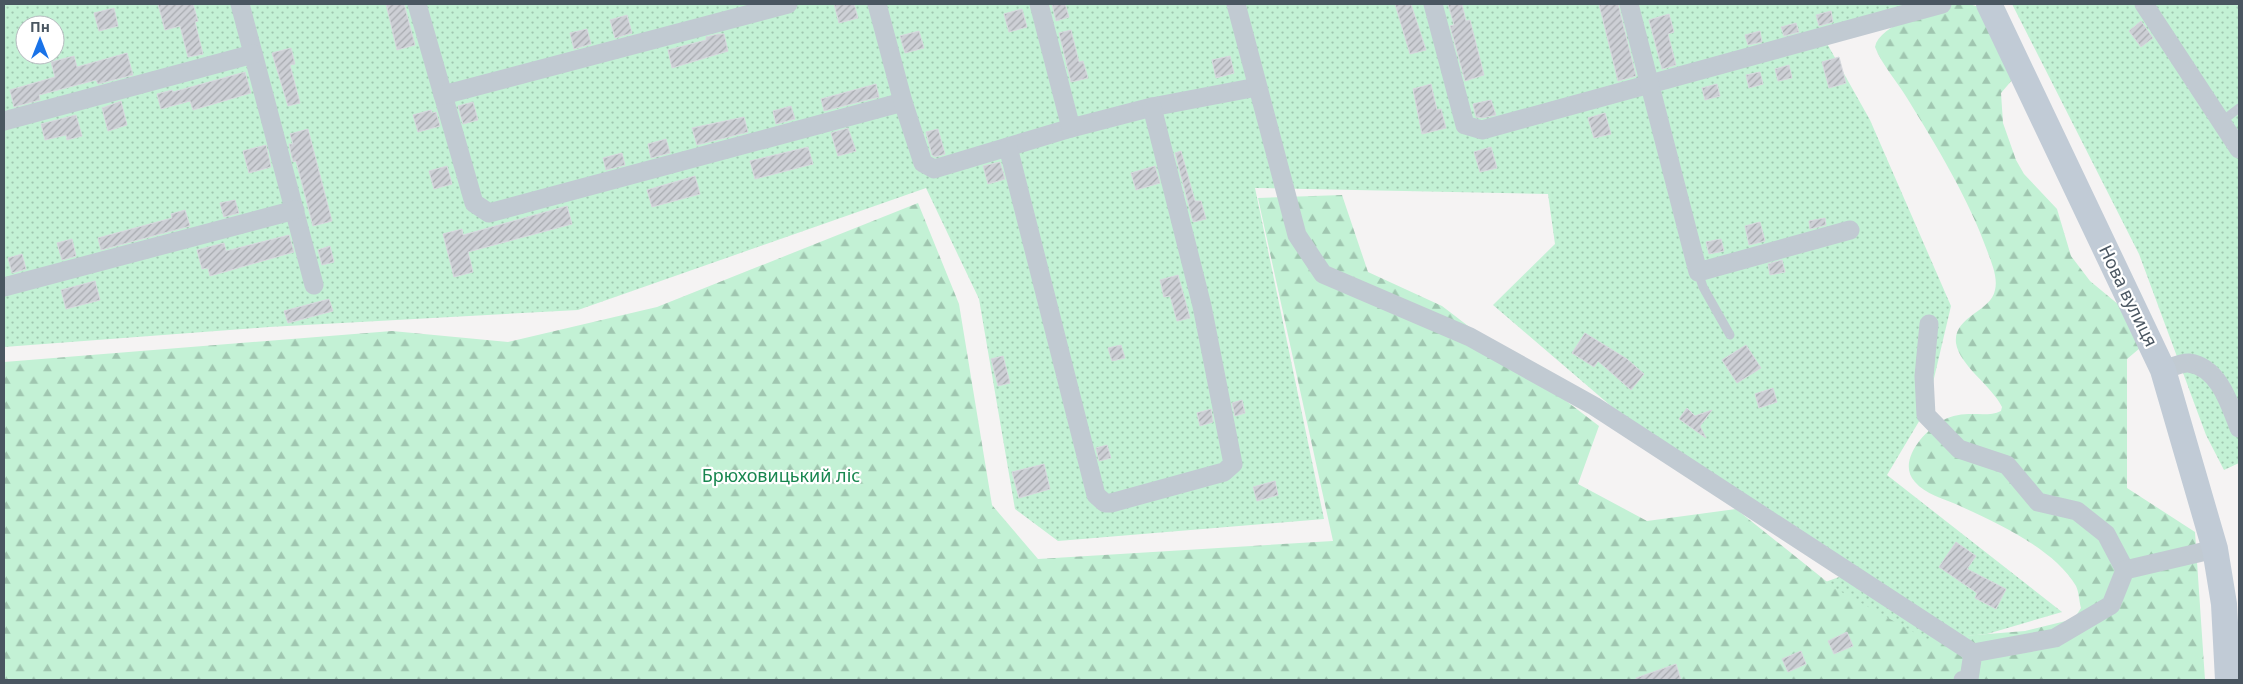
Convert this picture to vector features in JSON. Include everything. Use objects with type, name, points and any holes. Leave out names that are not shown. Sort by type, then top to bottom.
[{"type":"street","points":[[240,4],[314,285]]},
{"type":"street","points":[[417,4],[474,203],[489,213],[903,102]]},
{"type":"street","points":[[444,95],[788,4]]},
{"type":"street","points":[[877,4],[903,102],[923,163],[934,169],[1071,128],[1152,107],[1257,87]]},
{"type":"street","points":[[1039,4],[1071,128]]},
{"type":"street","points":[[1236,4],[1297,235],[1323,274],[1470,337],[1594,406],[1973,653],[2055,638],[2111,605],[2125,570],[2106,534],[2077,510],[2038,502],[2007,465],[1959,449],[1926,415],[1924,376],[1929,324]]},
{"type":"street","points":[[1433,4],[1465,125],[1482,130],[1942,4]]},
{"type":"street","points":[[1628,4],[1698,272],[1850,230]]},
{"type":"street","name":"Нова вулиця","points":[[1989,4],[2163,370],[2215,549],[2224,604],[2228,680]]},
{"type":"street","points":[[2144,4],[2239,149]]},
{"type":"street","points":[[4,121],[253,54]]},
{"type":"street","points":[[1008,147],[1096,495],[1105,504],[1224,472],[1230,469],[1233,458],[1202,306],[1152,107]]},
{"type":"street","points":[[4,287],[295,210]]},
{"type":"street","points":[[2163,370],[2188,363],[2206,370],[2220,384],[2239,428]]},
{"type":"street","points":[[2125,570],[2215,549]]},
{"type":"street","points":[[1963,680],[1968,679],[1973,653]]},
{"type":"lane","points":[[2220,122],[2239,108]]},
{"type":"lane","points":[[1698,272],[1703,287],[1730,335]]},
{"type":"green space","points":[[4,4],[1919,4],[1825,40],[1870,120],[1951,306],[1927,408],[1887,475],[2062,612],[1987,634],[1574,675],[1858,570],[1646,436],[1493,305],[1555,244],[1548,194],[1255,188],[1324,519],[1058,541],[1015,509],[979,299],[926,188],[578,310],[269,327],[4,347]]},
{"type":"green space","name":"Брюховицький ліс","points":[[1955,4],[1969,4],[1979,7],[2013,79],[2001,93],[2003,123],[2016,160],[2024,174],[2057,209],[2071,256],[2090,281],[2119,305],[2140,348],[2127,359],[2127,488],[2195,532],[2205,680],[4,680],[4,362],[392,331],[508,342],[657,307],[918,203],[959,304],[992,505],[1038,559],[1333,541],[1258,198],[1342,195],[1368,272],[1442,306],[1599,426],[1578,484],[1647,521],[1736,509],[1836,589],[1926,639],[2025,631],[2074,619],[2081,608],[2077,588],[2066,572],[2054,560],[2023,538],[1973,512],[1924,490],[1915,482],[1910,474],[1909,465],[1915,447],[1935,425],[1950,417],[1959,415],[1995,413],[2001,411],[2002,407],[1991,391],[1963,359],[1956,343],[1960,326],[1987,304],[1992,297],[1996,281],[1991,262],[1972,213],[1952,174],[1875,47],[1886,31],[1897,25],[1922,14]]},
{"type":"green space","points":[[2012,4],[2239,4],[2239,463],[2224,470],[2206,435],[2139,254]]},
{"type":"building","points":[[158,4],[193,4],[198,21],[195,22],[203,54],[188,57],[180,26],[165,30]]},
{"type":"building","points":[[386,4],[404,4],[415,45],[397,50]]},
{"type":"building","points":[[834,4],[854,4],[858,18],[839,23]]},
{"type":"building","points":[[1052,4],[1065,4],[1069,17],[1056,21]]},
{"type":"building","points":[[1395,4],[1411,4],[1426,50],[1410,54]]},
{"type":"building","points":[[1448,4],[1462,4],[1466,21],[1470,20],[1484,75],[1465,81],[1450,26],[1454,25]]},
{"type":"building","points":[[1599,4],[1618,4],[1636,76],[1618,81]]},
{"type":"building","points":[[114,8],[118,26],[99,31],[94,13]]},
{"type":"building","points":[[1022,9],[1027,27],[1009,32],[1004,14]]},
{"type":"building","points":[[1831,11],[1833,22],[1819,26],[1816,15]]},
{"type":"building","points":[[1669,14],[1674,32],[1668,34],[1676,65],[1662,69],[1649,20]]},
{"type":"building","points":[[627,15],[632,33],[615,38],[610,20]]},
{"type":"building","points":[[2141,21],[2153,38],[2141,47],[2129,31]]},
{"type":"building","points":[[1796,23],[1799,32],[1784,36],[1781,27]]},
{"type":"building","points":[[587,29],[591,44],[574,49],[570,33]]},
{"type":"building","points":[[1071,30],[1079,62],[1083,61],[1088,78],[1071,82],[1059,33]]},
{"type":"building","points":[[919,31],[924,48],[905,53],[900,36]]},
{"type":"building","points":[[1760,31],[1762,42],[1748,45],[1745,35]]},
{"type":"building","points":[[724,34],[728,51],[672,68],[668,50],[706,40],[706,37]]},
{"type":"building","points":[[291,48],[295,64],[290,65],[300,103],[288,106],[272,53]]},
{"type":"building","points":[[127,53],[133,75],[98,84],[96,80],[39,95],[40,100],[14,107],[10,90],[55,77],[52,65],[65,65],[65,58],[74,56],[77,67]]},
{"type":"building","points":[[1230,56],[1234,73],[1216,78],[1212,60]]},
{"type":"building","points":[[1839,57],[1846,83],[1829,88],[1822,62]]},
{"type":"building","points":[[1789,65],[1792,78],[1778,81],[1775,69]]},
{"type":"building","points":[[245,72],[251,93],[193,110],[190,101],[161,109],[157,94],[172,90],[173,92]]},
{"type":"building","points":[[1760,72],[1763,84],[1749,88],[1746,75]]},
{"type":"building","points":[[876,84],[879,97],[824,111],[821,99]]},
{"type":"building","points":[[1431,84],[1437,110],[1441,109],[1446,128],[1422,134],[1413,89]]},
{"type":"building","points":[[1717,84],[1720,96],[1705,100],[1702,88]]},
{"type":"building","points":[[1491,100],[1496,115],[1482,118],[1476,117],[1473,104]]},
{"type":"building","points":[[121,101],[127,125],[108,131],[102,108]]},
{"type":"building","points":[[473,102],[478,120],[463,124],[458,106]]},
{"type":"building","points":[[791,106],[795,119],[776,124],[773,111]]},
{"type":"building","points":[[431,110],[432,113],[436,112],[440,126],[418,132],[413,115]]},
{"type":"building","points":[[1605,113],[1611,134],[1594,138],[1588,118]]},
{"type":"building","points":[[76,115],[82,136],[67,140],[66,135],[45,140],[41,124]]},
{"type":"building","points":[[744,117],[748,132],[697,145],[692,128]]},
{"type":"building","points":[[848,128],[856,151],[838,156],[831,133]]},
{"type":"building","points":[[308,129],[332,221],[313,226],[296,161],[293,162],[289,144],[293,144],[290,134]]},
{"type":"building","points":[[938,129],[945,154],[935,157],[932,155],[926,132]]},
{"type":"building","points":[[666,139],[670,153],[651,158],[648,144]]},
{"type":"building","points":[[266,145],[271,167],[249,173],[243,151]]},
{"type":"building","points":[[808,147],[813,164],[755,179],[750,161]]},
{"type":"building","points":[[1491,147],[1497,168],[1480,172],[1474,152]]},
{"type":"building","points":[[1181,151],[1195,201],[1201,201],[1206,219],[1193,222],[1175,153]]},
{"type":"building","points":[[622,153],[625,165],[606,170],[603,158]]},
{"type":"building","points":[[1000,162],[1005,179],[988,184],[983,166]]},
{"type":"building","points":[[447,166],[452,184],[434,189],[429,171]]},
{"type":"building","points":[[1155,166],[1160,183],[1136,190],[1131,173]]},
{"type":"building","points":[[695,176],[700,194],[652,207],[647,190]]},
{"type":"building","points":[[235,200],[239,213],[224,217],[220,203]]},
{"type":"building","points":[[567,206],[572,224],[468,252],[473,272],[454,277],[443,234],[462,229],[463,235]]},
{"type":"building","points":[[185,210],[190,226],[101,250],[98,238],[172,218],[171,214]]},
{"type":"building","points":[[1825,218],[1826,225],[1810,229],[1809,221]]},
{"type":"building","points":[[1760,222],[1765,241],[1749,245],[1745,226]]},
{"type":"building","points":[[289,235],[294,252],[210,276],[208,268],[202,269],[197,250],[224,243],[226,251]]},
{"type":"building","points":[[72,239],[76,256],[62,260],[57,243]]},
{"type":"building","points":[[1721,239],[1724,251],[1709,254],[1706,242]]},
{"type":"building","points":[[330,246],[334,262],[322,265],[318,250]]},
{"type":"building","points":[[22,254],[26,269],[12,273],[8,258]]},
{"type":"building","points":[[1782,260],[1785,272],[1770,275],[1768,264]]},
{"type":"building","points":[[1178,275],[1190,318],[1177,321],[1170,296],[1164,297],[1160,280]]},
{"type":"building","points":[[95,281],[100,300],[66,309],[61,290]]},
{"type":"building","points":[[329,299],[333,311],[288,323],[284,311]]},
{"type":"building","points":[[1585,333],[1627,359],[1644,374],[1631,390],[1598,361],[1594,367],[1572,353]]},
{"type":"building","points":[[1121,345],[1125,358],[1112,361],[1108,348]]},
{"type":"building","points":[[1746,345],[1761,368],[1737,383],[1722,360]]},
{"type":"building","points":[[1003,356],[1010,383],[998,386],[991,359]]},
{"type":"building","points":[[1773,388],[1777,402],[1759,408],[1755,394]]},
{"type":"building","points":[[1242,400],[1245,413],[1235,416],[1232,403]]},
{"type":"building","points":[[1687,408],[1695,416],[1712,410],[1700,426],[1706,438],[1679,419]]},
{"type":"building","points":[[1211,409],[1213,422],[1200,426],[1197,413]]},
{"type":"building","points":[[1107,445],[1111,458],[1099,461],[1096,448]]},
{"type":"building","points":[[1044,464],[1050,489],[1019,498],[1012,472]]},
{"type":"building","points":[[1275,481],[1278,495],[1257,501],[1253,487]]},
{"type":"building","points":[[1956,542],[1976,556],[1967,569],[2006,589],[1996,609],[1975,598],[1977,593],[1939,567]]},
{"type":"building","points":[[1847,632],[1853,646],[1834,654],[1828,641]]},
{"type":"building","points":[[1801,651],[1806,664],[1788,672],[1782,659]]},
{"type":"building","points":[[1676,664],[1681,680],[1636,680],[1636,678]]}]
